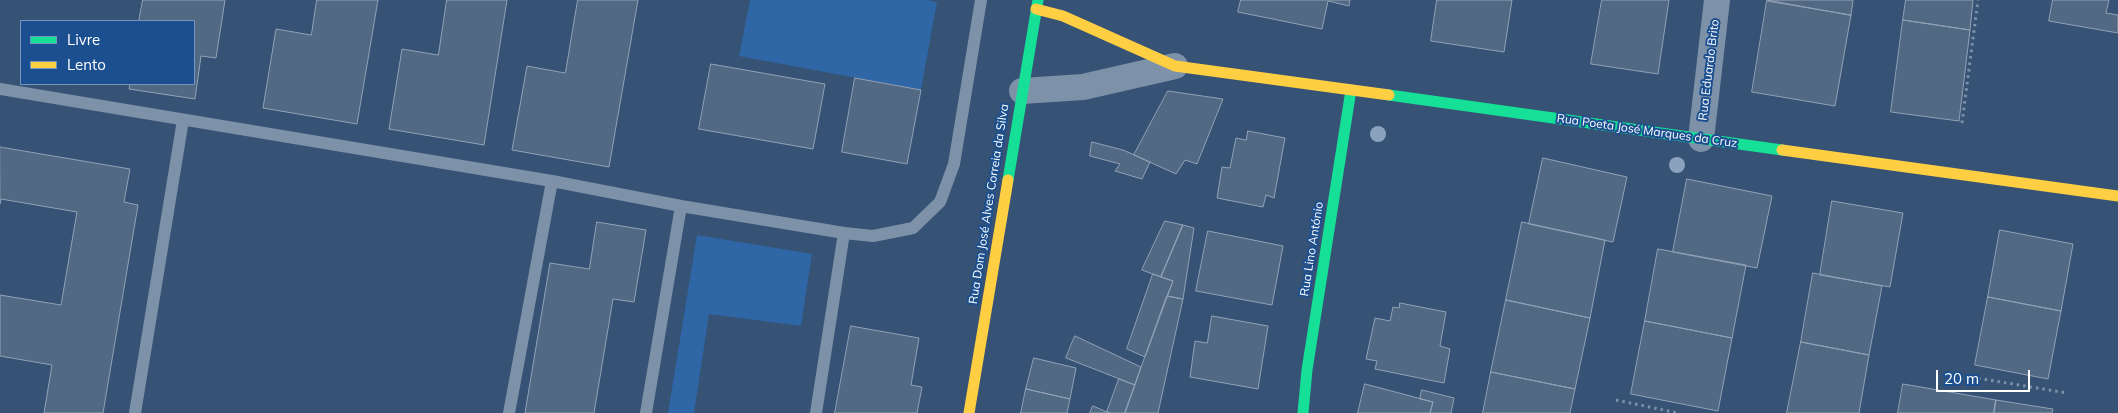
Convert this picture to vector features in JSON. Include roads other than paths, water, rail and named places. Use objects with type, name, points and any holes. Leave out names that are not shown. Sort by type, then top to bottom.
[{"type":"street","name":"Rua Eduardo Brito","points":[[1701,139],[1717,0]]},
{"type":"street","name":"Rua Poeta José Marques da Cruz","points":[[1037,5],[1176,66],[2118,196]]},
{"type":"street","name":"Rua Dom José Alves Correia da Silva","points":[[969,413],[1037,5]]},
{"type":"street","name":"Rua Poeta José Marques da Cruz","points":[[1022,91],[1083,86],[1176,66]]},
{"type":"street","name":"Rua Lino António","points":[[1304,413],[1307,370],[1351,90]]},
{"type":"lane","points":[[0,89],[552,181],[681,206],[844,234],[873,236],[913,228],[940,202],[954,164],[981,0]]},
{"type":"lane","points":[[135,413],[183,120]]},
{"type":"lane","points":[[509,413],[552,181]]},
{"type":"lane","points":[[646,413],[681,206]]},
{"type":"lane","points":[[816,413],[844,234]]}]
